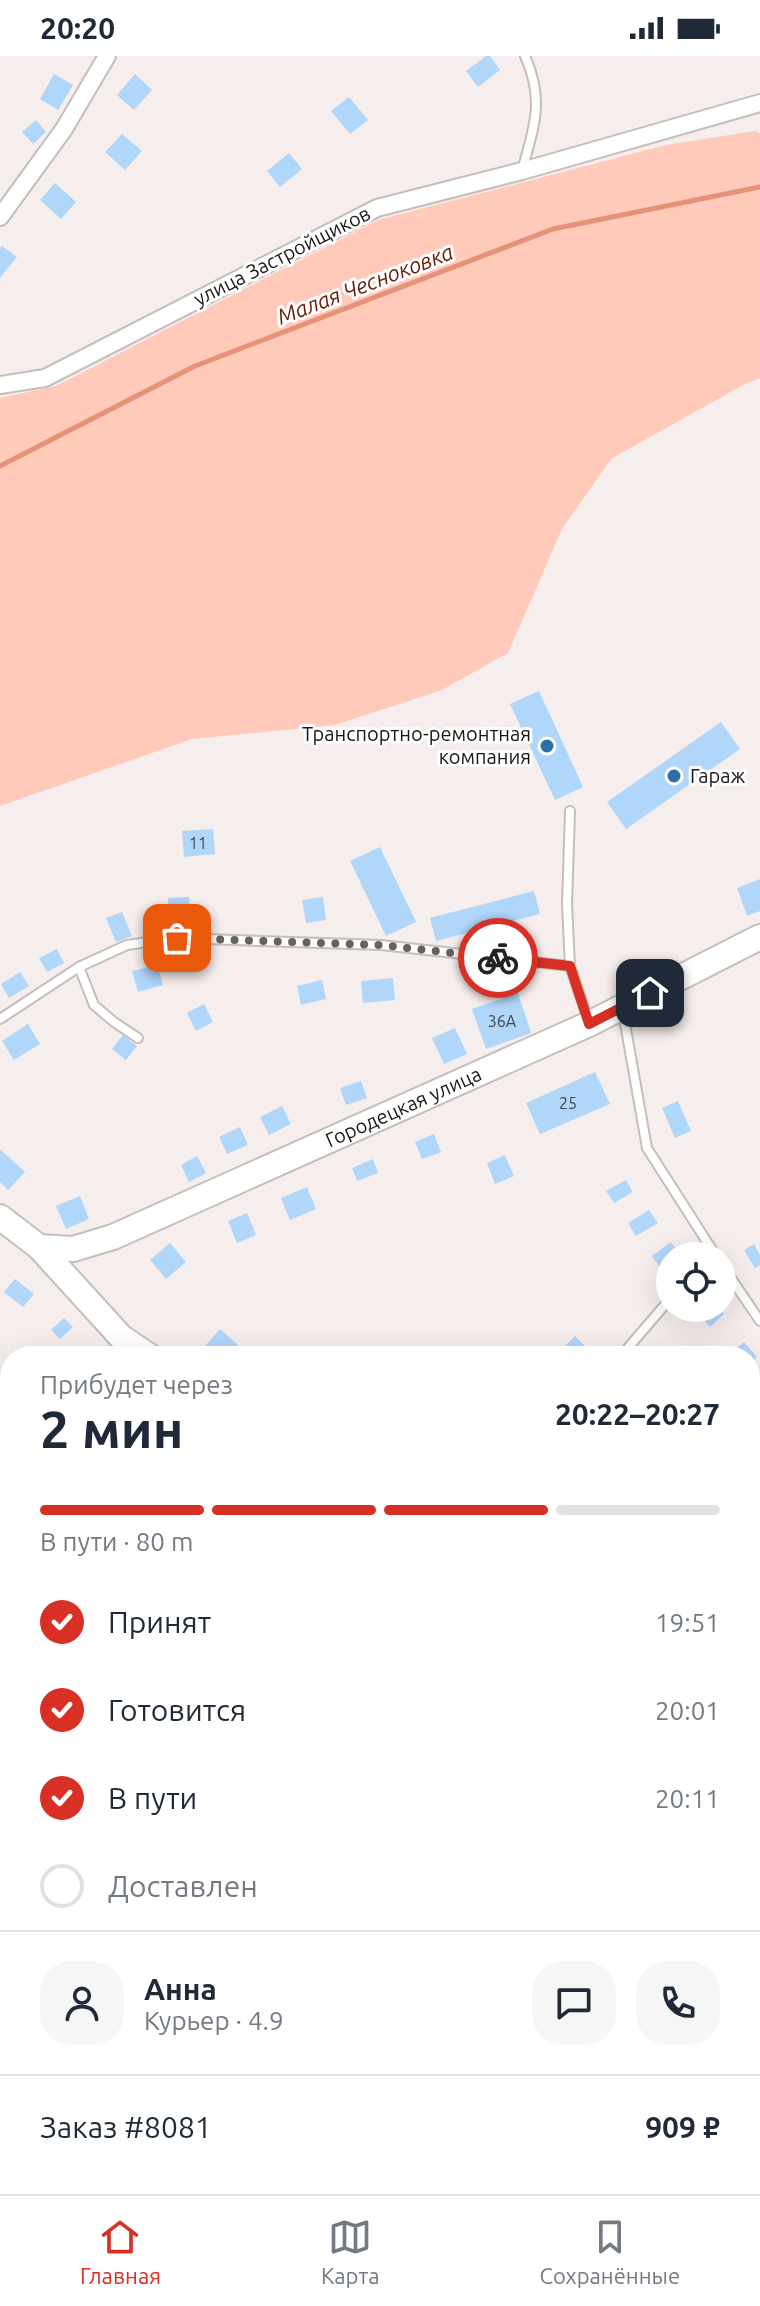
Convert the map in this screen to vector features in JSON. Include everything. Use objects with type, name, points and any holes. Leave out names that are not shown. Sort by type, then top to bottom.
[{"type":"street","points":[[0,217],[64,129],[107,56]]},
{"type":"street","name":"улица Застройщиков","points":[[0,385],[45,378],[377,208],[522,171],[760,103]]},
{"type":"street","name":"Городецкая улица","points":[[39,1247],[73,1249],[113,1237],[589,1024],[760,937]]},
{"type":"street","points":[[0,1217],[39,1247],[121,1337],[134,1346]]},
{"type":"lane","points":[[522,171],[537,114],[535,79],[525,56]]},
{"type":"lane","points":[[570,811],[567,904],[570,966],[589,1024]]},
{"type":"lane","points":[[0,1019],[79,967],[127,945],[177,938],[381,945],[570,966]]},
{"type":"lane","points":[[79,967],[94,1005],[138,1038]]},
{"type":"lane","points":[[623,1008],[647,1148],[704,1242]]},
{"type":"lane","points":[[736,1286],[760,1321]]},
{"type":"lane","points":[[630,1346],[656,1315]]},
{"type":"shaded area","points":[[755,131],[760,133],[760,378],[611,459],[562,529],[508,653],[442,690],[335,725],[192,739],[0,806],[0,398],[56,386],[378,220],[666,145]]},
{"type":"building","points":[[490,56],[500,70],[478,87],[466,71]]},
{"type":"building","points":[[54,74],[73,85],[58,110],[40,99]]},
{"type":"building","points":[[135,74],[152,90],[134,110],[117,95]]},
{"type":"building","points":[[349,97],[368,120],[350,134],[331,111]]},
{"type":"building","points":[[36,120],[46,132],[33,144],[22,132]]},
{"type":"building","points":[[122,134],[142,151],[125,170],[105,152]]},
{"type":"building","points":[[289,153],[302,169],[280,187],[267,171]]},
{"type":"building","points":[[55,183],[76,202],[61,219],[40,200]]},
{"type":"building","points":[[2,246],[17,257],[0,278],[0,248]]},
{"type":"building","name":"Транспортно-ремонтная компания","points":[[539,691],[583,787],[555,800],[510,704]]},
{"type":"building","name":"Гараж","points":[[721,722],[740,749],[626,829],[607,802]]},
{"type":"building","points":[[213,829],[215,854],[184,857],[182,831]]},
{"type":"building","points":[[380,847],[416,922],[386,936],[350,861]]},
{"type":"building","points":[[760,879],[760,911],[747,916],[737,888]]},
{"type":"building","points":[[534,891],[540,914],[436,941],[430,918]]},
{"type":"building","points":[[189,897],[190,922],[169,923],[168,898]]},
{"type":"building","points":[[323,897],[326,920],[306,923],[302,900]]},
{"type":"building","points":[[122,912],[132,936],[116,942],[106,918]]},
{"type":"building","points":[[57,949],[64,963],[47,972],[39,958]]},
{"type":"building","points":[[157,965],[163,985],[138,992],[132,971]]},
{"type":"building","points":[[20,972],[29,986],[9,998],[1,984]]},
{"type":"building","points":[[393,978],[395,1000],[363,1003],[361,981]]},
{"type":"building","points":[[322,980],[326,999],[301,1005],[297,986]]},
{"type":"building","points":[[518,993],[531,1033],[486,1049],[472,1009]]},
{"type":"building","points":[[204,1004],[213,1022],[196,1031],[187,1013]]},
{"type":"building","points":[[28,1024],[40,1044],[14,1060],[2,1041]]},
{"type":"building","points":[[455,1028],[467,1054],[444,1064],[432,1038]]},
{"type":"building","points":[[123,1035],[137,1046],[126,1060],[112,1049]]},
{"type":"building","points":[[595,1072],[610,1104],[540,1134],[526,1103]]},
{"type":"building","points":[[361,1081],[367,1098],[346,1105],[340,1088]]},
{"type":"building","points":[[678,1101],[691,1131],[675,1138],[662,1108]]},
{"type":"building","points":[[282,1106],[291,1124],[269,1135],[260,1117]]},
{"type":"building","points":[[240,1127],[248,1145],[227,1154],[219,1137]]},
{"type":"building","points":[[434,1134],[441,1152],[422,1159],[415,1142]]},
{"type":"building","points":[[0,1149],[25,1172],[8,1190],[0,1182]]},
{"type":"building","points":[[505,1155],[514,1176],[495,1184],[487,1163]]},
{"type":"building","points":[[197,1156],[206,1173],[189,1182],[181,1165]]},
{"type":"building","points":[[373,1159],[378,1173],[357,1181],[352,1168]]},
{"type":"building","points":[[626,1180],[633,1192],[614,1203],[606,1191]]},
{"type":"building","points":[[307,1187],[316,1209],[290,1220],[281,1198]]},
{"type":"building","points":[[80,1196],[89,1219],[66,1229],[56,1206]]},
{"type":"building","points":[[649,1210],[658,1223],[636,1236],[628,1223]]},
{"type":"building","points":[[247,1213],[256,1235],[237,1243],[228,1221]]},
{"type":"building","points":[[170,1243],[186,1262],[166,1279],[150,1260]]},
{"type":"building","points":[[754,1244],[760,1255],[760,1265],[755,1268],[744,1250]]},
{"type":"building","points":[[15,1279],[34,1294],[23,1307],[4,1292]]},
{"type":"building","points":[[64,1318],[73,1327],[60,1339],[51,1330]]},
{"type":"building","points":[[220,1329],[238,1345],[237,1346],[205,1346]]},
{"type":"building","points":[[575,1336],[585,1346],[565,1346]]},
{"type":"waterway","name":"Малая Чесноковка","points":[[0,466],[195,366],[553,229],[760,187]]},
{"type":"way so far","points":[[177,938],[381,945],[498,958]]},
{"type":"place","name":"Транспортно-ремонтная компания","points":[[547,746]]},
{"type":"place","name":"Гараж","points":[[674,776]]},
{"type":"route","points":[[498,958],[570,966],[589,1024],[650,993]]}]
